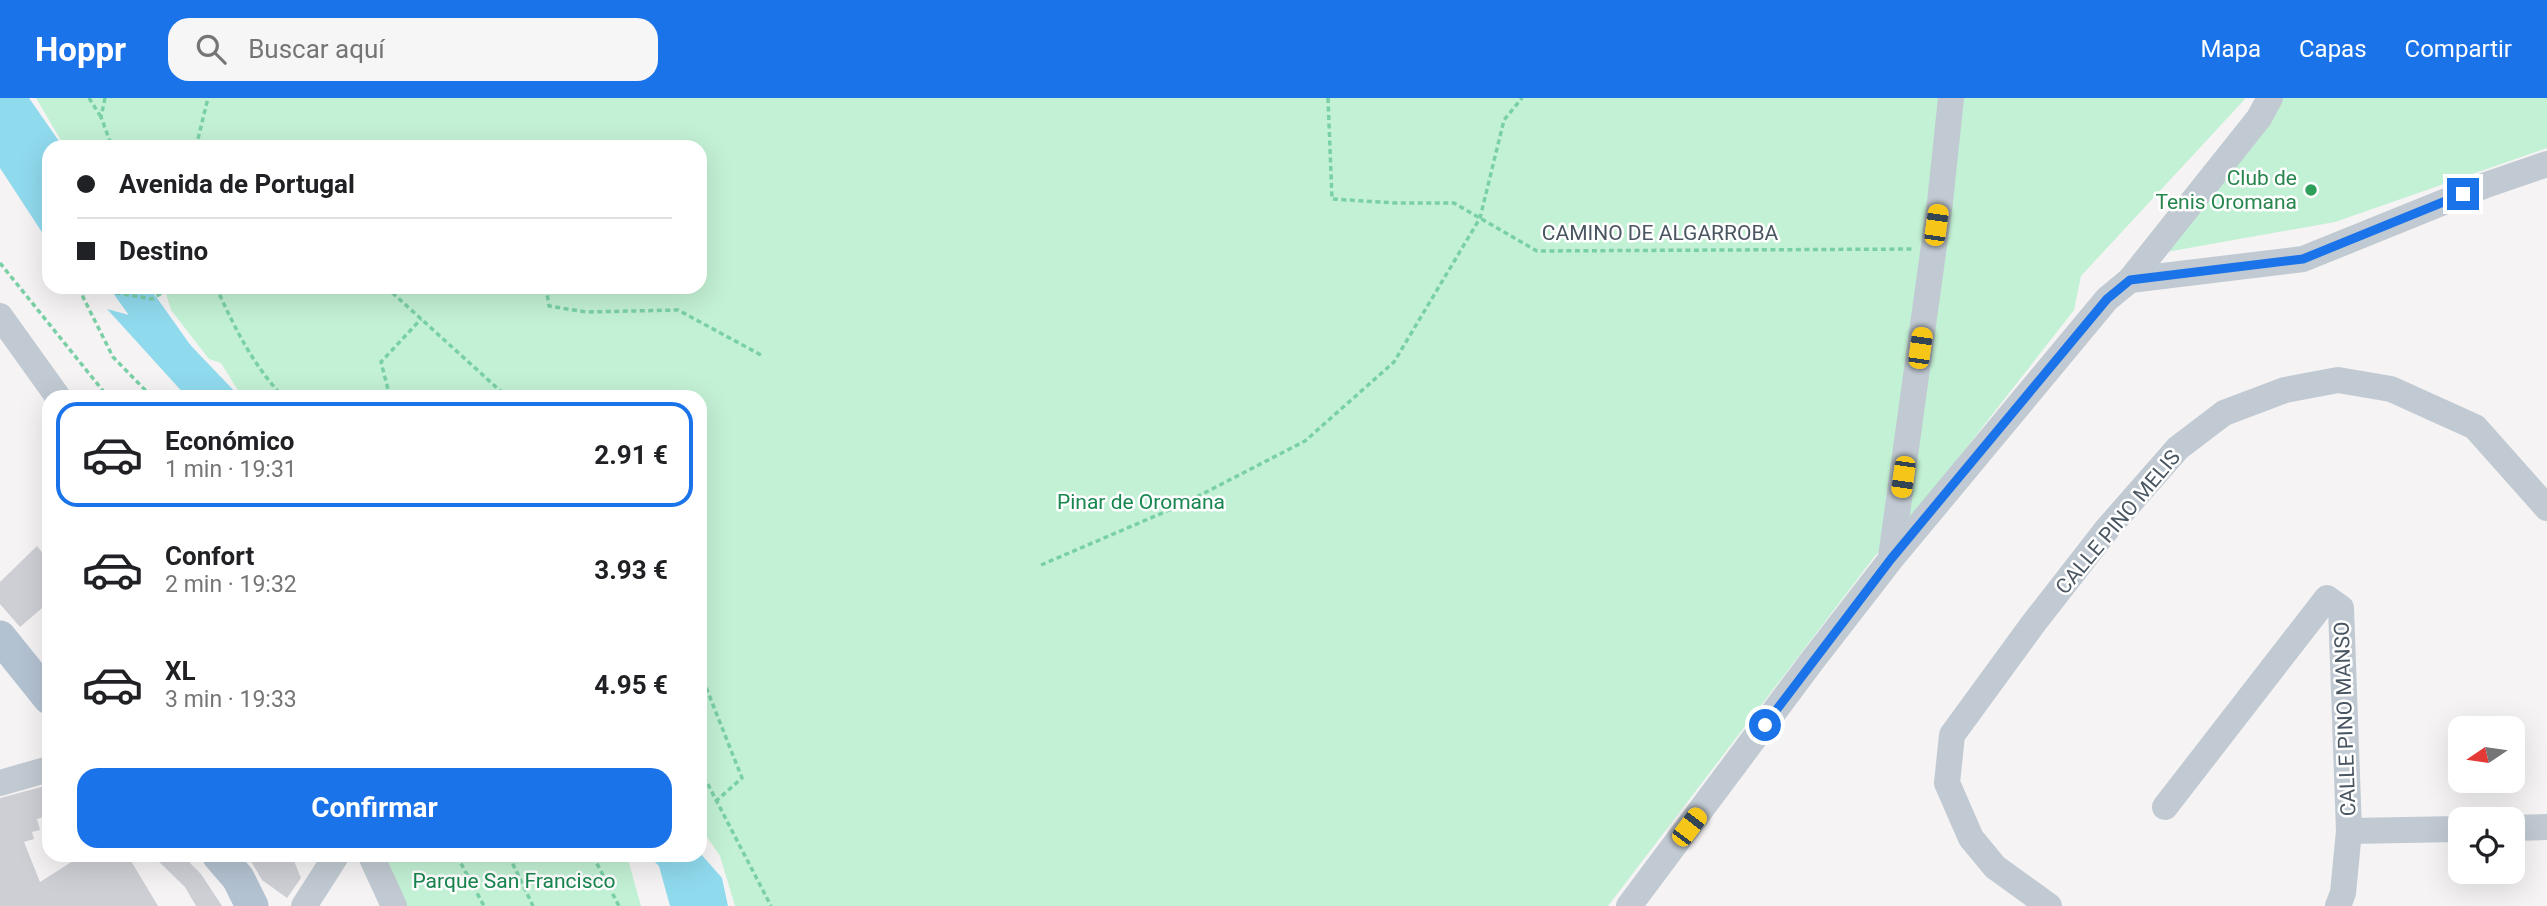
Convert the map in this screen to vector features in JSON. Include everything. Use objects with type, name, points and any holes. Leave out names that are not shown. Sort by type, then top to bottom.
[{"type":"main road","points":[[0,637],[42,689]]},
{"type":"main road","points":[[224,862],[238,878],[252,906]]},
{"type":"street","points":[[1891,559],[1951,98]]},
{"type":"street","points":[[1629,906],[1891,559],[2107,299],[2130,280],[2259,118],[2270,98]]},
{"type":"street","points":[[2130,280],[2303,259],[2486,185],[2547,164]]},
{"type":"street","points":[[0,316],[53,390]]},
{"type":"street","name":"CALLE PINO MELIS","points":[[2049,906],[1995,867],[1971,838],[1947,783],[1952,735],[2107,529],[2178,448],[2224,413],[2285,390],[2338,380],[2391,390],[2475,427],[2547,508]]},
{"type":"street","name":"CALLE PINO MANSO","points":[[2165,807],[2328,598],[2340,608],[2349,831],[2448,829]]},
{"type":"street","points":[[0,783],[42,771]]},
{"type":"street","points":[[2525,828],[2547,827]]},
{"type":"street","points":[[2338,906],[2343,893],[2349,831]]},
{"type":"street","points":[[304,906],[332,862]]},
{"type":"street","points":[[373,862],[394,906]]},
{"type":"path","points":[[89,98],[101,117],[110,140]]},
{"type":"path","points":[[101,117],[105,98]]},
{"type":"path","points":[[198,140],[208,98]]},
{"type":"path","name":"CAMINO DE ALGARROBA","points":[[1328,98],[1332,198],[1396,203],[1454,203],[1536,251],[1933,249]]},
{"type":"path","points":[[1041,565],[1181,505],[1305,441],[1394,362],[1480,218],[1504,120],[1522,98]]},
{"type":"path","points":[[0,263],[102,390]]},
{"type":"path","points":[[82,294],[113,356],[145,390]]},
{"type":"path","points":[[122,294],[152,299],[160,294]]},
{"type":"path","points":[[219,294],[242,343],[277,390]]},
{"type":"path","points":[[394,294],[499,390]]},
{"type":"path","points":[[547,294],[549,306],[586,312],[678,310],[761,355]]},
{"type":"path","points":[[388,390],[381,362],[421,319]]},
{"type":"path","points":[[707,690],[742,778],[716,801]]},
{"type":"path","points":[[707,783],[771,906]]},
{"type":"path","points":[[460,862],[484,906]]},
{"type":"path","points":[[512,862],[533,906]]},
{"type":"path","points":[[596,862],[619,906]]},
{"type":"green space","name":"Pinar de Oromana","points":[[36,98],[2245,99],[2081,276],[2074,310],[1931,493],[1875,556],[1608,906],[735,906],[720,856],[707,837],[707,390],[238,390],[221,363],[209,359],[171,310],[166,294],[707,294],[707,140],[61,140]]},
{"type":"green space","name":"Club de Tenis Oromana","points":[[2265,98],[2547,98],[2547,148],[2335,222],[2144,256]]},
{"type":"green space","name":"Parque San Francisco","points":[[384,862],[629,862],[641,906],[405,906]]},
{"type":"water","points":[[0,98],[29,98],[58,140],[42,140],[42,232],[0,168]]},
{"type":"water","points":[[107,309],[173,327],[233,390],[181,390]]},
{"type":"water","points":[[707,861],[722,878],[728,906],[670,906],[659,866],[655,862]]},
{"type":"building","points":[[37,546],[42,552],[42,608],[20,627],[0,604],[0,582]]},
{"type":"building","points":[[42,787],[42,817],[37,819],[40,830],[32,832],[34,839],[24,842],[40,882],[72,862],[132,862],[158,906],[0,906],[0,798]]},
{"type":"building","points":[[159,862],[189,862],[201,874],[222,906],[196,906],[185,887]]},
{"type":"building","points":[[252,862],[294,862],[301,878],[287,898],[262,880]]},
{"type":"waterway","points":[[134,294],[202,390]]},
{"type":"place","name":"Club de Tenis Oromana","points":[[2311,190]]},
{"type":"route","points":[[1765,725],[1891,559],[2107,299],[2130,280],[2303,259],[2463,194]]}]
